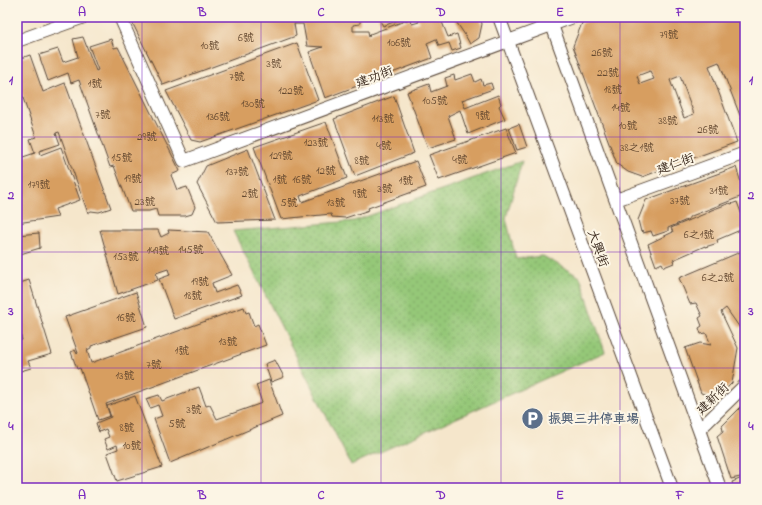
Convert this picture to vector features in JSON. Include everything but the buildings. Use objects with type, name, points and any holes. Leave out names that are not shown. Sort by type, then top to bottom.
[{"type":"street","points":[[17,41],[84,17]]},
{"type":"street","name":"建功街","points":[[120,17],[184,161],[509,42],[550,21],[573,17]]},
{"type":"street","name":"大興街","points":[[500,17],[672,488]]},
{"type":"street","points":[[550,21],[720,488]]},
{"type":"street","name":"建仁街","points":[[616,200],[745,153]]},
{"type":"street","name":"建新街","points":[[699,430],[745,385]]},
{"type":"green space","points":[[522,161],[506,218],[516,259],[543,256],[580,277],[605,352],[351,465],[233,231],[354,221]]},
{"type":"place","name":"振興三井停車場","points":[[532,418]]}]
